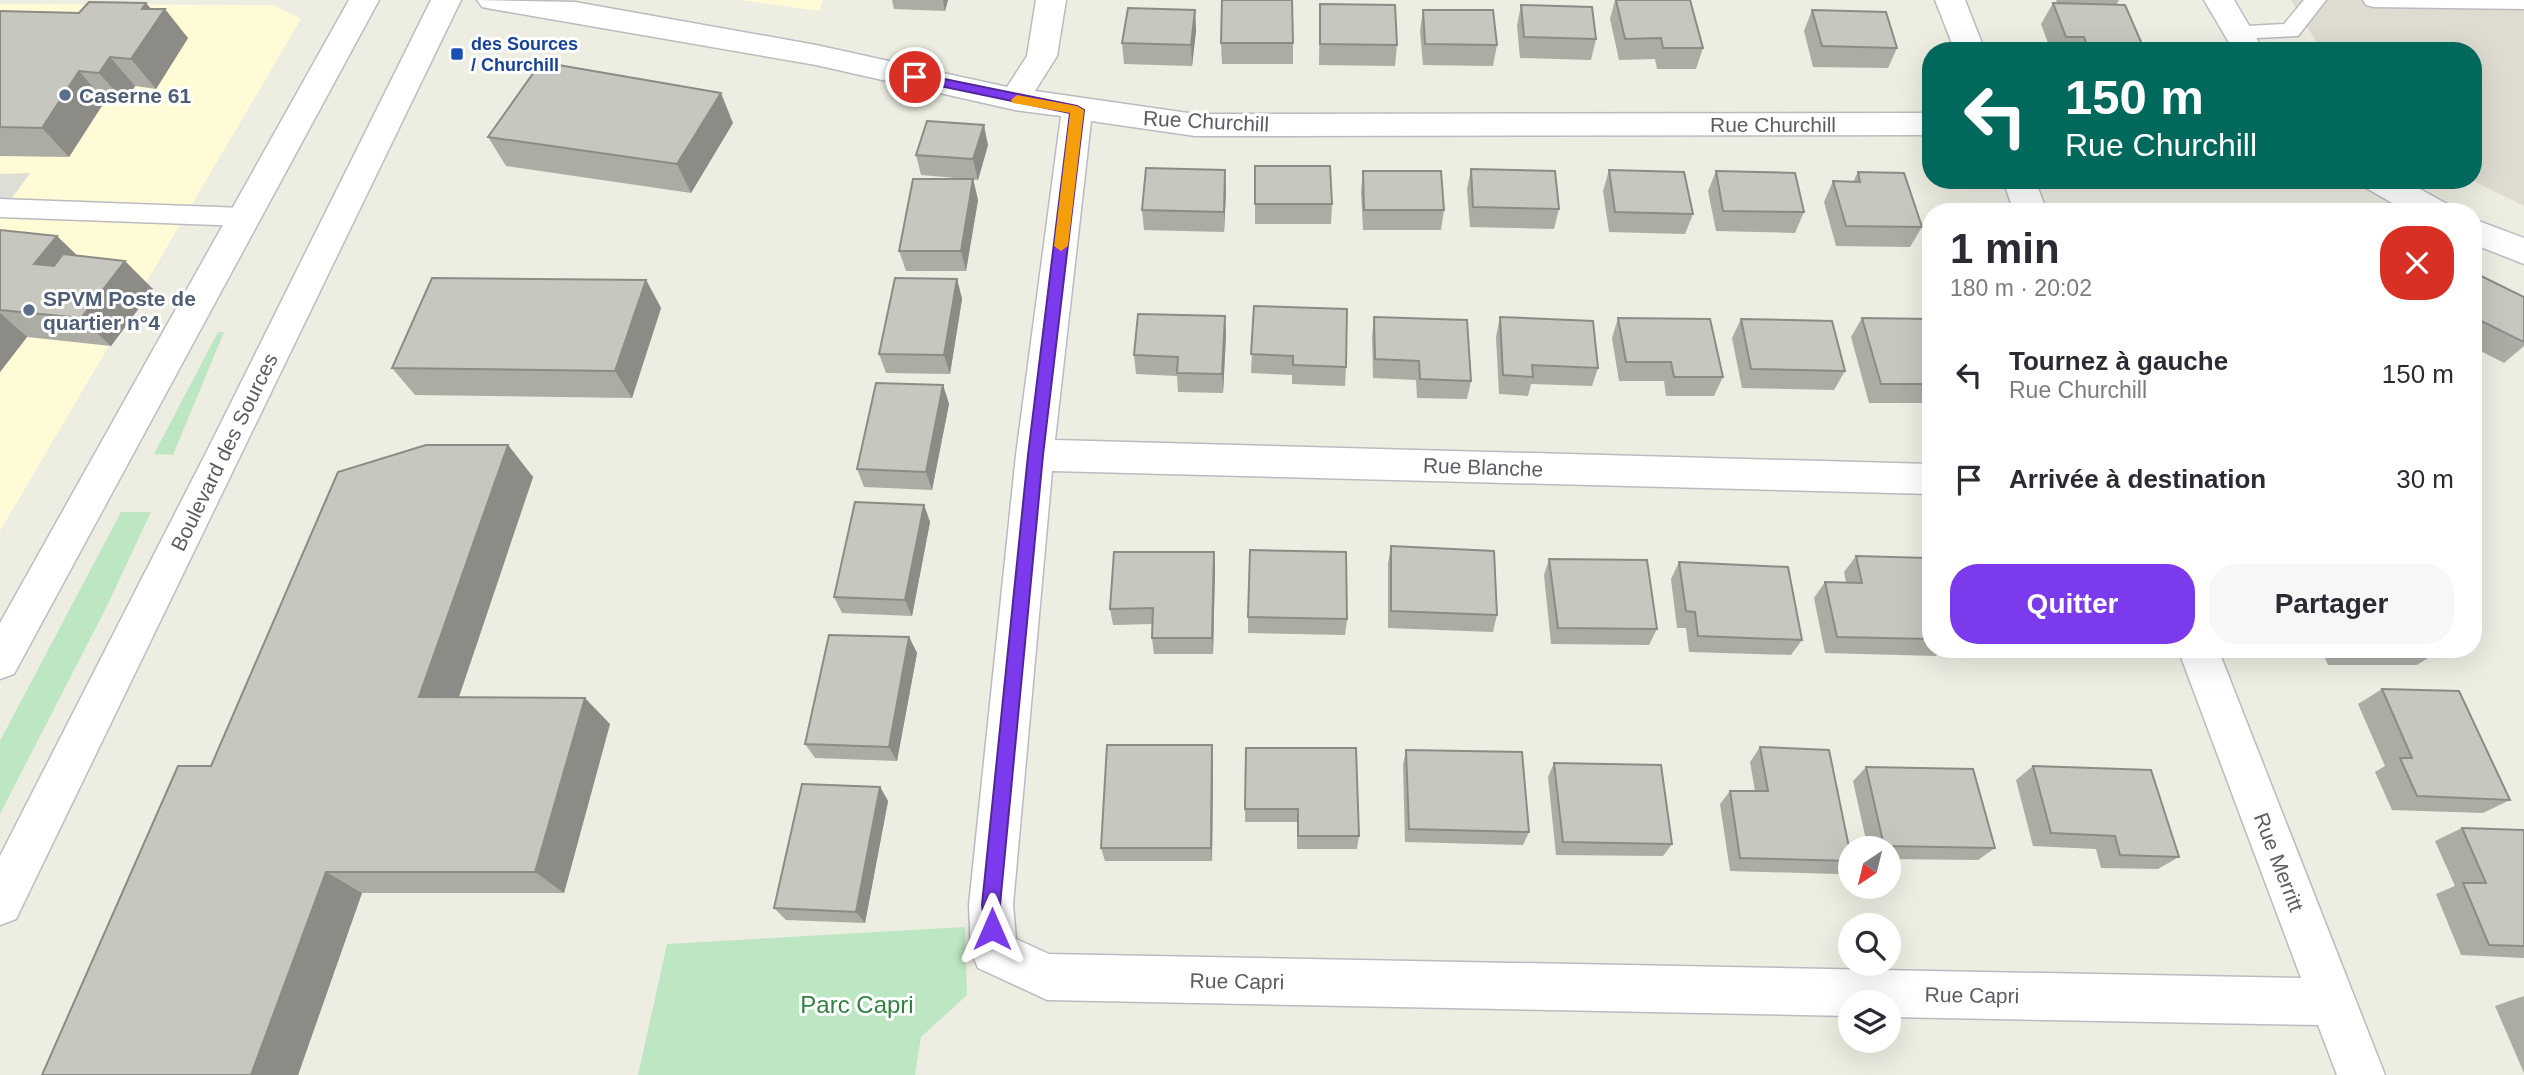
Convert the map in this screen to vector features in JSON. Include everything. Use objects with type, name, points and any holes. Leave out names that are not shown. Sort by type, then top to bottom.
[{"type":"street","points":[[0,661],[364,0]]},
{"type":"street","name":"Boulevard des Sources","points":[[0,902],[228,447],[446,0]]},
{"type":"street","name":"Rue Churchill","points":[[492,0],[816,55],[1015,99],[1195,125],[1922,124]]},
{"type":"street","points":[[1015,99],[1042,56],[1051,0]]},
{"type":"street","points":[[1950,0],[1966,42]]},
{"type":"street","points":[[2219,0],[2243,42]]},
{"type":"street","name":"Rue Capri","points":[[1077,110],[1035,455],[991,905],[993,952],[1047,977],[2333,1002]]},
{"type":"street","points":[[2393,189],[2419,203]]},
{"type":"street","points":[[2482,235],[2524,252]]},
{"type":"street","name":"Rue Blanche","points":[[1035,455],[1922,480]]},
{"type":"street","name":"Rue Merritt","points":[[2201,658],[2361,1075]]},
{"type":"lane","points":[[2243,42],[2290,31],[2315,0]]},
{"type":"lane","points":[[2374,0],[2524,2]]},
{"type":"lane","points":[[0,208],[244,217]]},
{"type":"shaded area","points":[[740,0],[823,0],[819,11]]},
{"type":"shaded area","points":[[2291,0],[2524,0],[2524,206],[2482,185],[2482,42],[2317,42]]},
{"type":"shaded area","points":[[0,4],[273,5],[301,19],[0,531],[0,214],[30,174],[0,174]]},
{"type":"shaded area","points":[[30,173],[0,214],[0,174]]},
{"type":"green space","points":[[218,332],[224,332],[173,455],[154,454]]},
{"type":"green space","points":[[121,512],[151,512],[106,608],[0,814],[0,741]]},
{"type":"green space","name":"Parc Capri","points":[[965,927],[967,995],[921,1037],[915,1075],[638,1075],[667,944]]},
{"type":"building","points":[[1222,0],[1292,0],[1293,43],[1221,43]]},
{"type":"building","points":[[1616,0],[1690,0],[1703,48],[1663,48],[1661,38],[1625,39]]},
{"type":"building","points":[[89,2],[146,3],[142,9],[165,9],[131,59],[110,57],[99,73],[79,71],[42,128],[0,127],[0,11],[79,13]]},
{"type":"building","points":[[2053,3],[2125,5],[2141,42],[2086,42],[2084,37],[2066,37]]},
{"type":"building","points":[[1320,4],[1395,5],[1397,45],[1320,44]]},
{"type":"building","points":[[1521,5],[1592,7],[1596,39],[1524,37]]},
{"type":"building","points":[[1128,8],[1195,10],[1191,45],[1122,43]]},
{"type":"building","points":[[1423,10],[1493,10],[1497,45],[1425,44]]},
{"type":"building","points":[[1812,10],[1886,12],[1897,48],[1822,46]]},
{"type":"building","points":[[541,62],[721,93],[677,164],[488,137]]},
{"type":"building","points":[[927,121],[984,125],[973,159],[916,155]]},
{"type":"building","points":[[1255,166],[1330,166],[1332,204],[1255,204]]},
{"type":"building","points":[[1146,168],[1225,170],[1224,212],[1142,210]]},
{"type":"building","points":[[1471,169],[1555,171],[1559,209],[1473,207]]},
{"type":"building","points":[[1609,170],[1684,172],[1693,214],[1615,212]]},
{"type":"building","points":[[1363,171],[1441,171],[1444,210],[1364,210]]},
{"type":"building","points":[[1716,171],[1795,173],[1804,212],[1723,211]]},
{"type":"building","points":[[1858,172],[1904,173],[1922,227],[1846,226],[1833,181],[1860,182]]},
{"type":"building","points":[[913,179],[973,179],[961,251],[899,251]]},
{"type":"building","points":[[0,230],[57,236],[34,264],[54,266],[63,254],[125,261],[81,318],[0,310]]},
{"type":"building","points":[[2482,276],[2524,297],[2524,342],[2482,321]]},
{"type":"building","points":[[432,278],[646,280],[615,371],[392,368]]},
{"type":"building","points":[[895,278],[957,279],[944,355],[879,354]]},
{"type":"building","points":[[1254,306],[1347,309],[1346,367],[1293,365],[1293,356],[1251,354]]},
{"type":"building","points":[[1138,314],[1225,316],[1222,374],[1177,373],[1178,357],[1134,355]]},
{"type":"building","points":[[1374,317],[1467,320],[1471,381],[1420,379],[1419,361],[1375,359]]},
{"type":"building","points":[[1500,317],[1593,321],[1598,368],[1532,365],[1533,377],[1503,375]]},
{"type":"building","points":[[1618,318],[1710,319],[1723,377],[1674,377],[1671,362],[1626,362]]},
{"type":"building","points":[[1862,318],[1922,319],[1922,384],[1881,384]]},
{"type":"building","points":[[1741,319],[1832,321],[1845,371],[1751,369]]},
{"type":"building","points":[[876,383],[943,385],[926,472],[857,469]]},
{"type":"building","points":[[426,445],[508,445],[419,697],[585,698],[535,872],[326,872],[251,1075],[42,1075],[178,766],[211,766],[338,472]]},
{"type":"building","points":[[855,502],[924,505],[905,600],[834,597]]},
{"type":"building","points":[[1391,546],[1494,551],[1497,615],[1391,611]]},
{"type":"building","points":[[1250,550],[1346,552],[1347,619],[1248,617]]},
{"type":"building","points":[[1114,552],[1214,552],[1212,638],[1152,638],[1153,608],[1110,609]]},
{"type":"building","points":[[1856,556],[1922,558],[1922,639],[1837,637],[1825,582],[1862,583]]},
{"type":"building","points":[[1549,559],[1647,560],[1657,629],[1558,628]]},
{"type":"building","points":[[1679,562],[1788,567],[1802,640],[1698,636],[1695,612],[1686,611]]},
{"type":"building","points":[[829,635],[909,637],[889,747],[805,744]]},
{"type":"building","points":[[2382,689],[2459,691],[2510,800],[2417,796],[2400,758],[2412,758]]},
{"type":"building","points":[[1107,745],[1212,745],[1211,848],[1101,848]]},
{"type":"building","points":[[1760,747],[1829,750],[1847,836],[1838,836],[1838,861],[1740,858],[1730,791],[1768,791]]},
{"type":"building","points":[[1246,748],[1356,748],[1359,836],[1298,836],[1298,809],[1245,809]]},
{"type":"building","points":[[1406,750],[1522,752],[1529,832],[1409,829]]},
{"type":"building","points":[[1554,763],[1661,765],[1672,844],[1563,842]]},
{"type":"building","points":[[2033,766],[2151,770],[2179,857],[2120,855],[2115,836],[2051,833]]},
{"type":"building","points":[[1866,767],[1973,769],[1995,848],[1901,846],[1901,836],[1882,836]]},
{"type":"building","points":[[802,784],[880,787],[856,912],[774,908]]},
{"type":"building","points":[[2462,828],[2524,830],[2524,946],[2489,945],[2463,883],[2486,883]]},
{"type":"slow traffic","points":[[1017,100],[1077,110],[1061,246]]},
{"type":"place","name":"des Sources / Churchill","points":[[457,54]]},
{"type":"place","name":"Caserne 61","points":[[65,95]]},
{"type":"place","name":"SPVM Poste de quartier n°4","points":[[29,310]]},
{"type":"route","points":[[915,77],[1077,110],[1035,455],[991,905],[992,929]]}]
